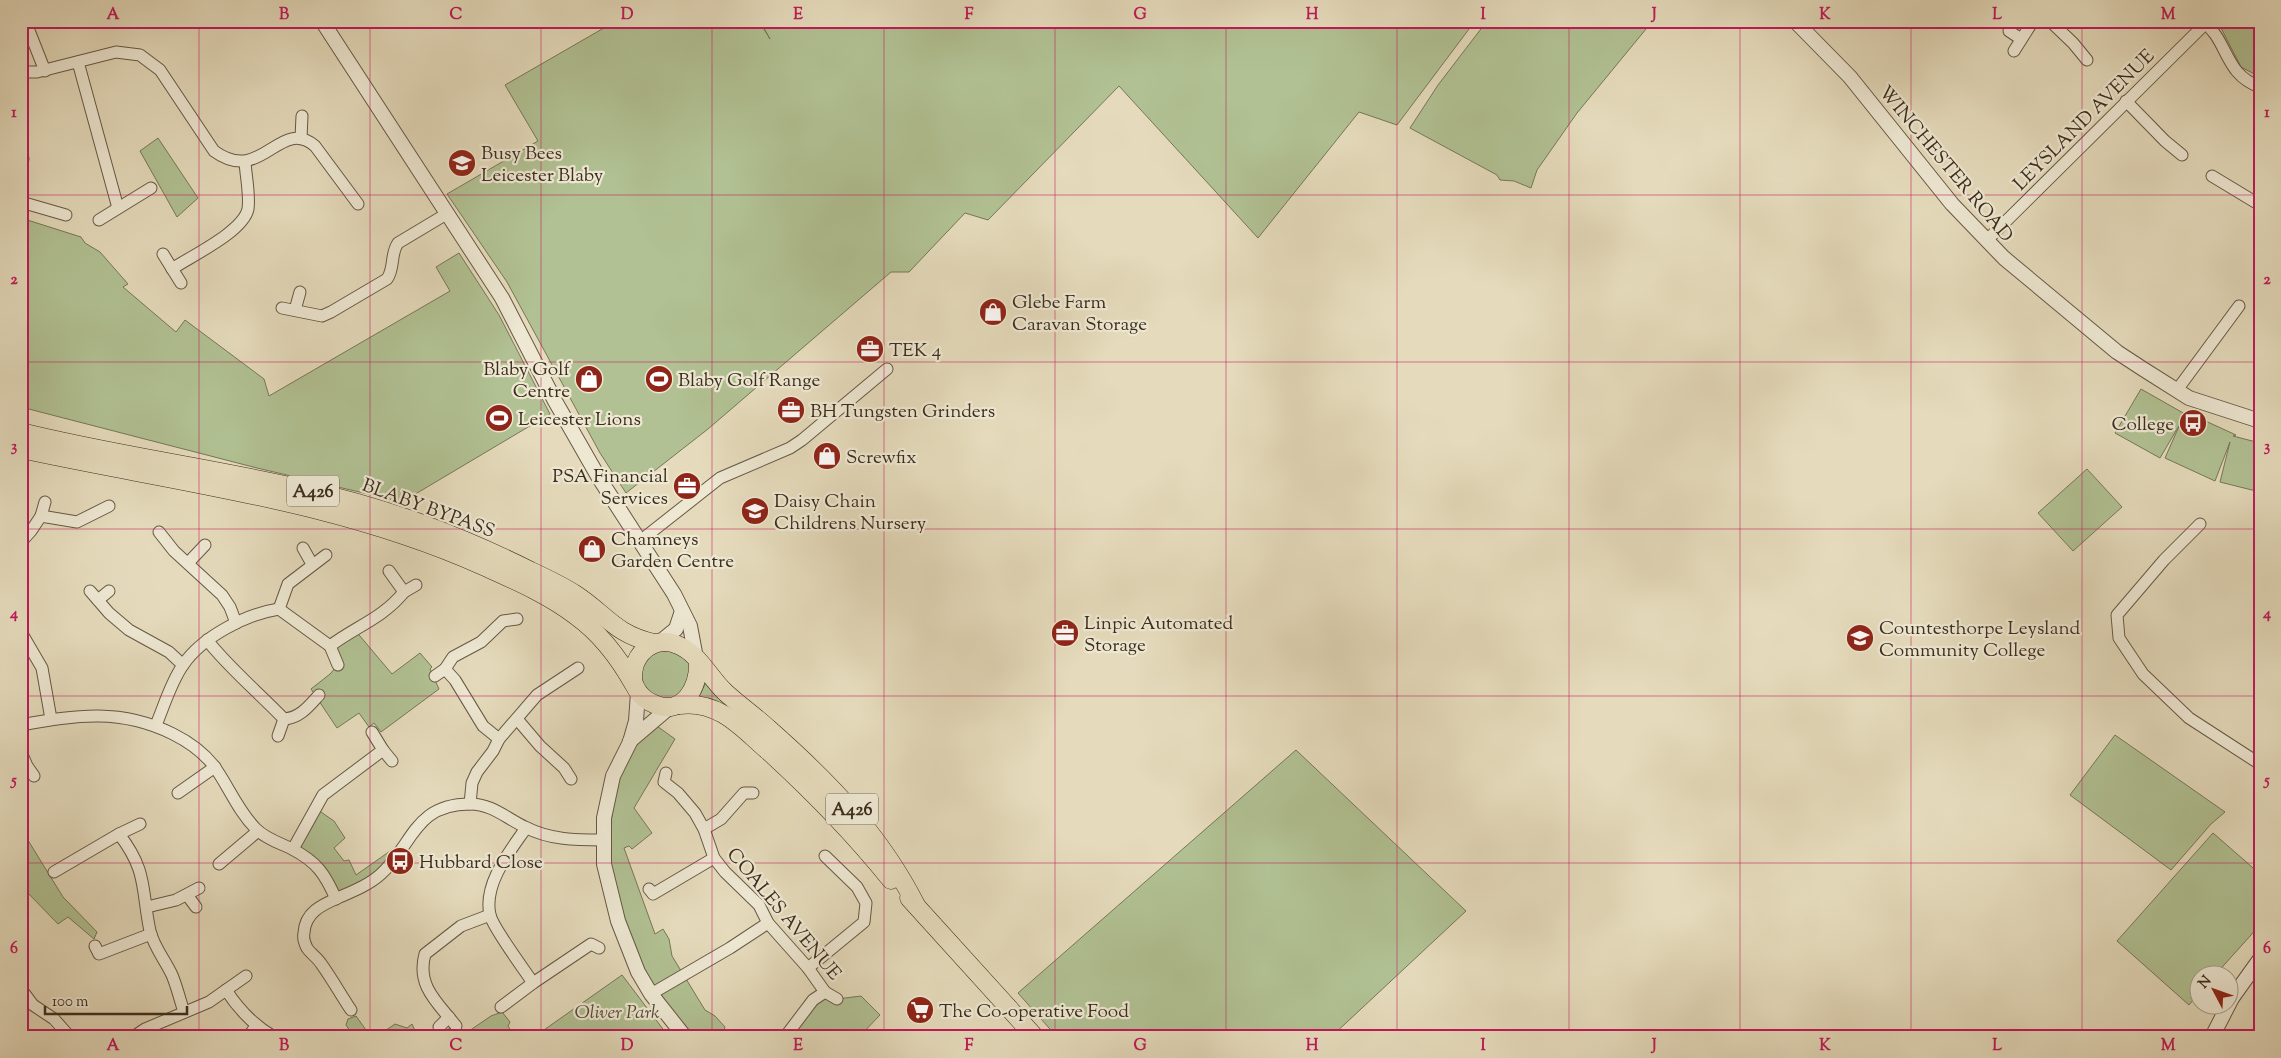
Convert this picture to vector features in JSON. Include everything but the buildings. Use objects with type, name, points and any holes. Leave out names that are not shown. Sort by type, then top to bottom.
[{"type":"main road","name":"BLABY BYPASS","points":[[21,432],[270,480],[394,514],[497,554],[576,594],[613,626],[628,636],[657,642]]},
{"type":"main road","name":"BLABY BYPASS","points":[[21,449],[293,503],[388,529],[448,551],[539,593],[577,616],[609,647],[636,689]]},
{"type":"main road","points":[[657,642],[676,644],[697,660],[698,678],[696,686],[691,694],[674,706],[657,706],[636,689],[633,675],[636,661],[646,648],[657,642]]},
{"type":"main road","name":"A426","points":[[697,660],[727,694],[768,728],[844,799],[902,878],[916,905]]},
{"type":"main road","name":"A426","points":[[674,706],[692,704],[712,709],[740,726],[832,814],[1034,1037]]},
{"type":"street","points":[[322,21],[502,298],[555,401],[599,478],[674,594],[690,626],[697,660]]},
{"type":"street","name":"WINCHESTER ROAD","points":[[1794,21],[1850,77],[1952,204],[1986,241],[2059,306],[2117,352],[2188,398],[2260,421]]},
{"type":"street","points":[[2014,51],[2033,21]]},
{"type":"street","points":[[2050,21],[2080,56]]},
{"type":"street","points":[[2204,22],[2216,35],[2231,66],[2251,84],[2260,87]]},
{"type":"street","name":"LEYSLAND AVENUE","points":[[1986,241],[2204,22]]},
{"type":"street","points":[[21,26],[22,30],[28,28],[45,70]]},
{"type":"street","points":[[2008,31],[2021,39]]},
{"type":"street","points":[[21,72],[45,70],[116,52],[140,54],[160,70],[214,151],[228,160],[245,162],[259,157],[284,141],[301,138],[315,146],[358,204]]},
{"type":"street","points":[[78,62],[118,208]]},
{"type":"street","points":[[2126,101],[2168,137],[2182,155]]},
{"type":"street","points":[[301,138],[302,116]]},
{"type":"street","points":[[172,269],[232,230],[244,218],[248,203],[245,162]]},
{"type":"street","points":[[2212,176],[2260,205]]},
{"type":"street","points":[[2218,193],[2224,183]]},
{"type":"street","points":[[99,220],[151,188]]},
{"type":"street","points":[[21,202],[66,215]]},
{"type":"street","points":[[282,308],[322,316],[381,284],[390,275],[393,250],[398,243],[448,213]]},
{"type":"street","points":[[163,254],[181,283]]},
{"type":"street","points":[[295,310],[300,292]]},
{"type":"street","points":[[2177,390],[2238,306]]},
{"type":"street","points":[[640,541],[720,478],[790,448],[802,440],[887,369]]},
{"type":"street","points":[[21,542],[31,532],[41,516],[45,502]]},
{"type":"street","points":[[41,516],[77,522],[109,506]]},
{"type":"street","points":[[2200,524],[2164,560],[2117,615],[2119,638],[2143,674],[2190,718],[2260,764]]},
{"type":"street","points":[[159,532],[174,552],[222,595],[230,607],[236,623]]},
{"type":"street","points":[[188,563],[205,545]]},
{"type":"street","points":[[303,548],[312,564]]},
{"type":"street","points":[[156,725],[182,665],[207,640],[222,630],[236,623],[278,609],[288,584],[326,554]]},
{"type":"street","points":[[389,571],[404,592]]},
{"type":"street","points":[[330,646],[343,636],[377,618],[393,606],[404,592],[416,585]]},
{"type":"street","points":[[90,591],[109,613],[129,630],[169,652],[182,665]]},
{"type":"street","points":[[98,600],[109,591]]},
{"type":"street","points":[[278,609],[330,646],[338,665]]},
{"type":"street","points":[[657,642],[676,629],[682,611]]},
{"type":"street","points":[[435,676],[446,670],[453,657],[481,642],[499,617],[517,619]]},
{"type":"street","points":[[21,632],[42,668],[51,719]]},
{"type":"street","points":[[207,640],[232,670],[262,695],[284,719]]},
{"type":"street","points":[[470,804],[472,783],[476,772],[499,738],[537,695],[578,668]]},
{"type":"street","points":[[446,670],[455,680],[483,726],[499,738]]},
{"type":"street","points":[[636,689],[636,722],[630,742],[613,776],[604,818],[604,864],[628,951],[651,994],[685,1037]]},
{"type":"street","points":[[284,719],[299,715],[319,695]]},
{"type":"street","points":[[630,742],[674,706]]},
{"type":"street","points":[[21,724],[90,715],[120,716],[156,725],[187,741],[203,753],[246,818],[258,831],[312,860],[322,871],[336,898]]},
{"type":"street","points":[[278,736],[284,719]]},
{"type":"street","points":[[517,719],[540,746],[564,768],[571,780]]},
{"type":"street","points":[[372,732],[392,761]]},
{"type":"street","points":[[293,850],[323,795],[383,750]]},
{"type":"street","points":[[21,752],[34,776]]},
{"type":"street","points":[[178,793],[214,767]]},
{"type":"street","name":"COALES AVENUE","points":[[662,780],[678,793],[695,813],[704,829],[714,858],[725,872],[759,905],[768,923],[808,968],[825,992],[837,999]]},
{"type":"street","points":[[704,829],[721,819],[744,793],[754,793]]},
{"type":"street","points":[[351,1010],[322,963],[306,947],[303,936],[305,923],[313,911],[336,898],[362,887],[381,874],[419,824],[438,811],[470,804],[486,806],[499,811],[526,828],[556,838],[603,840]]},
{"type":"street","points":[[54,872],[119,834],[140,824]]},
{"type":"street","points":[[526,828],[492,884],[490,915],[533,983]]},
{"type":"street","points":[[219,864],[258,831]]},
{"type":"street","points":[[119,834],[132,851],[141,871],[151,934],[171,974],[184,1012]]},
{"type":"street","points":[[808,968],[864,922],[866,903],[857,887],[831,870],[826,856]]},
{"type":"street","points":[[652,894],[714,858]]},
{"type":"street","points":[[147,907],[176,900],[199,888]]},
{"type":"street","points":[[188,895],[196,907]]},
{"type":"street","points":[[438,1027],[453,1022],[425,984],[422,966],[425,954],[461,926],[490,915]]},
{"type":"street","points":[[651,994],[730,948],[768,923]]},
{"type":"street","points":[[95,946],[99,954],[151,934]]},
{"type":"street","points":[[501,1008],[533,983],[594,943]]},
{"type":"street","points":[[2212,1037],[2232,998],[2260,959]]},
{"type":"street","points":[[133,1037],[145,1028],[209,1002],[246,976]]},
{"type":"street","points":[[226,990],[244,1014],[256,1026],[274,1037]]},
{"type":"street","points":[[344,999],[354,992]]},
{"type":"street","points":[[785,1037],[814,1000],[825,992]]},
{"type":"street","points":[[23,996],[43,1013],[54,1019],[70,1037]]},
{"type":"street","points":[[248,1037],[256,1026]]},
{"type":"green space","name":"Blaby Golf Centre","points":[[616,21],[759,21],[770,39],[760,21],[1475,21],[1397,125],[1359,112],[1258,238],[1119,86],[988,220],[965,213],[909,272],[891,272],[708,429],[626,493],[600,453],[507,282],[447,194],[538,141],[505,85]]},
{"type":"green space","points":[[1487,21],[1649,21],[1646,29],[1577,113],[1537,170],[1531,188],[1514,181],[1500,180],[1497,175],[1410,128],[1438,85]]},
{"type":"green space","points":[[2215,21],[2260,21],[2260,77],[2241,67],[2221,28]]},
{"type":"green space","points":[[158,138],[198,198],[177,217],[140,151]]},
{"type":"green space","name":"Leicester Lions","points":[[21,218],[81,237],[85,243],[100,252],[128,284],[123,287],[176,332],[185,320],[264,379],[269,396],[450,291],[436,267],[459,253],[499,315],[550,414],[402,502],[257,468],[21,407]]},
{"type":"green space","points":[[2141,389],[2185,414],[2186,412],[2236,435],[2233,436],[2260,443],[2260,492],[2220,482],[2230,442],[2215,481],[2165,458],[2180,424],[2160,458],[2115,433]]},
{"type":"green space","points":[[2087,469],[2122,507],[2073,551],[2038,513]]},
{"type":"green space","points":[[354,629],[392,674],[420,653],[432,667],[430,669],[439,689],[381,732],[374,723],[369,727],[359,713],[337,728],[311,689],[338,665],[330,646]]},
{"type":"green space","points":[[675,650],[690,665],[690,686],[671,701],[654,698],[641,684],[642,662],[652,652]]},
{"type":"green space","points":[[706,682],[752,721],[699,697]]},
{"type":"green space","points":[[654,724],[675,739],[634,808],[652,833],[632,849],[629,846],[624,848],[655,934],[663,929],[669,939],[672,956],[705,1010],[715,1016],[725,1027],[721,1037],[685,1037],[651,994],[604,864],[618,779],[631,751]]},
{"type":"green space","points":[[2115,735],[2225,812],[2211,824],[2171,870],[2070,795]]},
{"type":"green space","points":[[1296,750],[1466,911],[1331,1037],[1057,1037],[1018,993]]},
{"type":"green space","points":[[315,808],[334,821],[345,838],[334,848],[344,861],[349,860],[356,875],[393,849],[401,848],[393,860],[336,899],[329,881],[293,849]]},
{"type":"green space","points":[[21,829],[63,897],[97,932],[94,939],[68,917],[58,924],[27,892],[21,894]]},
{"type":"green space","points":[[2213,833],[2260,874],[2260,925],[2223,966],[2188,966],[2188,1004],[2117,941]]},
{"type":"green space","name":"Oliver Park","points":[[622,975],[669,1037],[534,1037]]},
{"type":"green space","points":[[825,992],[837,999],[861,996],[880,1015],[859,1037],[787,1037]]},
{"type":"green space","points":[[502,1012],[510,1022],[508,1026],[515,1037],[467,1037],[469,1031],[491,1016]]},
{"type":"green space","points":[[356,1016],[371,1037],[335,1037],[341,1032],[347,1034],[350,1031],[346,1025],[348,1019]]},
{"type":"green space","points":[[395,1024],[407,1028],[412,1024],[418,1037],[376,1037]]},
{"type":"green space","points":[[451,1028],[463,1037],[428,1037]]},
{"type":"place","name":"Busy Bees Leicester Blaby","points":[[462,163]]},
{"type":"place","name":"Glebe Farm Caravan Storage","points":[[993,312]]},
{"type":"place","name":"TEK 4","points":[[870,349]]},
{"type":"place","name":"Blaby Golf Centre","points":[[589,379]]},
{"type":"place","name":"Blaby Golf Range","points":[[659,379]]},
{"type":"place","name":"BH Tungsten Grinders","points":[[791,410]]},
{"type":"place","name":"Leicester Lions","points":[[499,418]]},
{"type":"place","name":"College","points":[[2193,423]]},
{"type":"place","name":"Screwfix","points":[[827,456]]},
{"type":"place","name":"PSA Financial Services","points":[[687,486]]},
{"type":"place","name":"Daisy Chain Childrens Nursery","points":[[755,511]]},
{"type":"place","name":"Chamneys Garden Centre","points":[[592,549]]},
{"type":"place","name":"Linpic Automated Storage","points":[[1065,633]]},
{"type":"place","name":"Countesthorpe Leysland Community College","points":[[1860,638]]},
{"type":"place","name":"Hubbard Close","points":[[400,861]]},
{"type":"place","name":"The Co-operative Food","points":[[920,1010]]}]
